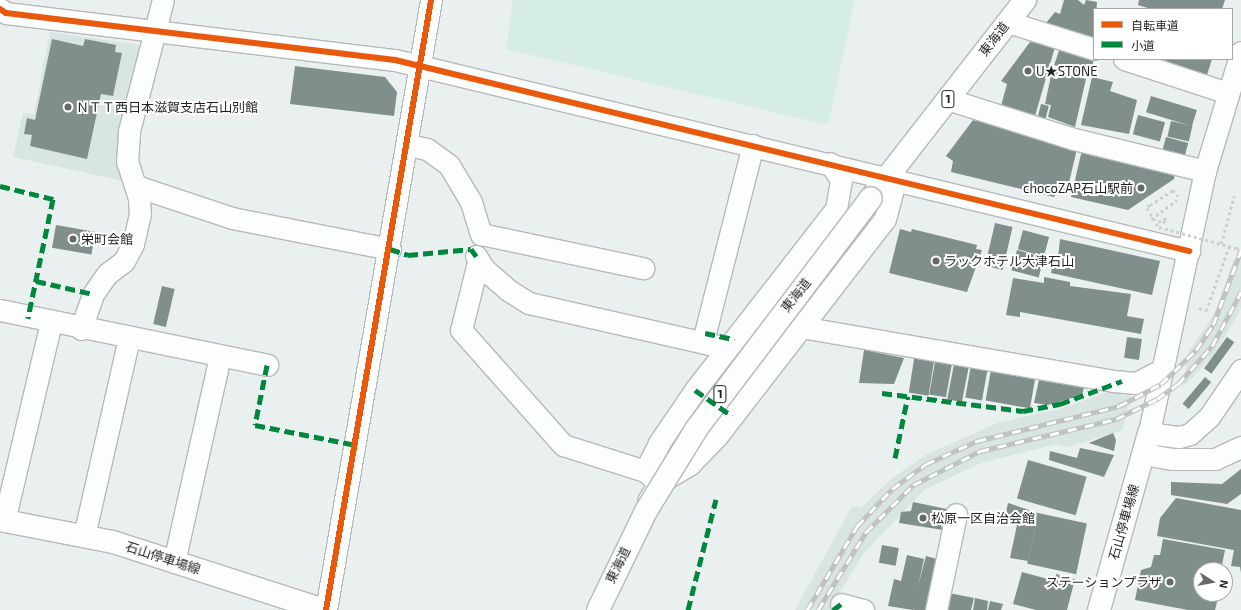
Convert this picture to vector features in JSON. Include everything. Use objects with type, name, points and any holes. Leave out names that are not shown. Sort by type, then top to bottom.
[{"type":"main road","name":"東海道","points":[[598,610],[639,524],[697,428],[871,198],[1025,0]]},
{"type":"main road","name":"石山停車場線","points":[[1099,610],[1146,444]]},
{"type":"main road","name":"石山停車場線","points":[[2,521],[84,536],[174,562],[322,610]]},
{"type":"street","points":[[81,329],[93,294],[130,249],[140,214],[136,186],[127,162],[129,131],[164,0]]},
{"type":"street","points":[[326,610],[409,145],[431,0]]},
{"type":"street","points":[[0,9],[6,13],[156,30],[421,65],[1189,251]]},
{"type":"street","points":[[1008,22],[1093,49]]},
{"type":"street","points":[[1146,444],[1164,369],[1205,171],[1241,52]]},
{"type":"street","points":[[1127,60],[1228,93]]},
{"type":"street","points":[[947,99],[1074,139],[1205,171]]},
{"type":"street","points":[[409,145],[427,148],[449,164],[471,202],[481,234],[643,268]]},
{"type":"street","points":[[705,333],[753,145]]},
{"type":"street","points":[[830,163],[841,180],[836,209]]},
{"type":"street","points":[[598,610],[614,567],[676,417],[727,348],[836,209],[854,183],[866,178],[887,178]]},
{"type":"street","points":[[727,348],[529,302],[508,290],[477,259],[462,330],[563,445],[652,477],[690,464],[717,436],[885,218],[892,192],[887,178]]},
{"type":"street","points":[[136,186],[232,218],[390,249]]},
{"type":"street","points":[[0,310],[81,329],[267,365]]},
{"type":"street","points":[[2,521],[51,322]]},
{"type":"street","points":[[801,327],[1114,381],[1136,383],[1164,369]]},
{"type":"street","points":[[84,536],[129,338]]},
{"type":"street","points":[[174,562],[220,356]]},
{"type":"street","points":[[1146,444],[1190,434],[1209,417],[1241,370]]},
{"type":"street","points":[[1146,444],[1172,459],[1216,459],[1241,447]]},
{"type":"street","points":[[936,610],[956,514]]},
{"type":"street","points":[[841,604],[863,610]]},
{"type":"path","points":[[1150,226],[1152,217],[1160,211],[1179,198],[1174,190],[1147,208],[1156,223],[1159,227],[1241,250]]},
{"type":"path","points":[[1221,244],[1234,196]]},
{"type":"path","points":[[1156,223],[1167,218]]},
{"type":"path","points":[[1199,308],[1206,311],[1229,246]]},
{"type":"shaded area","points":[[50,32],[146,46],[128,182],[13,157],[23,113],[34,114]]},
{"type":"shaded area","points":[[1234,259],[1241,261],[1241,309],[1213,356],[1182,388],[1189,351],[1214,314]]},
{"type":"shaded area","points":[[1123,387],[1132,389],[1123,430],[1068,447],[1057,444],[981,463],[924,490],[864,553],[829,610],[795,610],[852,506],[861,508],[891,479],[927,454],[1000,422],[1056,410]]},
{"type":"green space","points":[[513,0],[855,0],[828,125],[506,49]]},
{"type":"building","points":[[1064,0],[1078,0],[1084,5],[1086,0],[1097,2],[1097,8],[1093,8],[1093,41],[1046,23],[1055,12],[1060,14]]},
{"type":"building","points":[[1139,0],[1225,0],[1222,8],[1148,8],[1138,5]]},
{"type":"building","name":"ＮＴＴ西日本滋賀支店石山別館","points":[[52,39],[83,46],[85,39],[116,45],[115,52],[122,53],[113,96],[101,94],[87,159],[30,146],[32,135],[24,134],[27,118],[35,120]]},
{"type":"building","name":"U★STONE","points":[[1030,42],[1055,47],[1035,116],[1001,106],[1007,84],[1001,81]]},
{"type":"building","points":[[1060,48],[1094,60],[1088,77],[1054,65]]},
{"type":"building","points":[[1166,60],[1212,60],[1206,78],[1164,66]]},
{"type":"building","points":[[295,66],[385,77],[397,92],[394,116],[290,104]]},
{"type":"building","points":[[1052,71],[1086,79],[1075,127],[1048,117],[1051,105],[1045,104]]},
{"type":"building","points":[[1092,77],[1113,82],[1110,91],[1137,100],[1129,134],[1081,125]]},
{"type":"building","points":[[1151,96],[1197,110],[1192,126],[1146,112]]},
{"type":"building","points":[[1041,104],[1049,106],[1045,122],[1037,120]]},
{"type":"building","points":[[1138,115],[1165,122],[1160,142],[1133,134]]},
{"type":"building","points":[[973,120],[1077,149],[1066,195],[1056,193],[1054,197],[951,172],[953,161],[946,156]]},
{"type":"building","points":[[1171,121],[1192,126],[1189,142],[1167,137]]},
{"type":"building","points":[[1166,137],[1188,143],[1184,159],[1162,153]]},
{"type":"building","points":[[1082,150],[1175,171],[1174,179],[1128,210],[1071,197]]},
{"type":"building","points":[[995,223],[1013,227],[1003,270],[985,266]]},
{"type":"building","name":"栄町会館","points":[[56,225],[95,232],[91,255],[52,248]]},
{"type":"building","name":"ラックホテル大津石山","points":[[900,229],[911,232],[912,229],[977,245],[976,249],[982,250],[967,292],[889,273]]},
{"type":"building","points":[[1023,230],[1049,237],[1044,256],[1018,249]]},
{"type":"building","points":[[1060,239],[1160,261],[1152,295],[1051,273],[1053,258],[1058,258]]},
{"type":"building","points":[[1017,250],[1044,257],[1039,278],[1012,270]]},
{"type":"building","points":[[1044,277],[1070,282],[1070,286],[1131,294],[1127,316],[1144,319],[1141,334],[1020,312],[1020,317],[1006,315],[1013,278],[1044,283]]},
{"type":"building","points":[[162,286],[175,289],[166,327],[153,324]]},
{"type":"building","points":[[1127,337],[1142,339],[1139,360],[1124,358]]},
{"type":"building","points":[[1227,337],[1234,342],[1211,374],[1204,369]]},
{"type":"building","points":[[864,350],[904,358],[894,384],[859,383]]},
{"type":"building","points":[[915,353],[935,356],[928,396],[909,393]]},
{"type":"building","points":[[936,356],[953,359],[946,397],[929,394]]},
{"type":"building","points":[[955,359],[970,362],[962,402],[947,399]]},
{"type":"building","points":[[971,365],[988,368],[982,400],[965,397]]},
{"type":"building","points":[[991,370],[1035,378],[1030,408],[986,401]]},
{"type":"building","points":[[1040,375],[1085,383],[1082,395],[1048,405],[1034,403]]},
{"type":"building","points":[[1205,377],[1211,382],[1189,409],[1183,404]]},
{"type":"building","points":[[1113,433],[1116,440],[1114,451],[1089,443]]},
{"type":"building","points":[[1080,448],[1114,455],[1104,477],[1049,460],[1050,451],[1077,458]]},
{"type":"building","points":[[1028,460],[1087,477],[1076,515],[1017,498]]},
{"type":"building","points":[[1241,469],[1241,494],[1227,504],[1171,495],[1171,482],[1222,484]]},
{"type":"building","points":[[1176,498],[1241,510],[1241,573],[1240,567],[1233,566],[1232,562],[1234,550],[1157,536],[1160,518]]},
{"type":"building","name":"松原一区自治会館","points":[[913,502],[947,509],[943,530],[899,523],[901,512],[911,511]]},
{"type":"building","points":[[1008,503],[1038,513],[1028,561],[1010,558],[1017,525],[1004,523]]},
{"type":"building","points":[[1038,513],[1087,523],[1076,574],[1027,564]]},
{"type":"building","name":"ステーションプラザ","points":[[1163,539],[1225,550],[1223,562],[1193,562],[1193,602],[1217,602],[1215,610],[1188,610],[1135,600],[1141,570],[1151,567],[1154,555],[1160,555]]},
{"type":"building","points":[[882,545],[899,548],[896,566],[879,563]]},
{"type":"building","points":[[907,555],[924,559],[913,610],[888,606],[894,579],[901,581]]},
{"type":"building","points":[[926,556],[941,560],[928,610],[912,609]]},
{"type":"building","points":[[1022,572],[1055,581],[1056,574],[1075,579],[1067,610],[1036,610],[1013,604]]},
{"type":"building","points":[[949,593],[974,598],[971,610],[945,610]]},
{"type":"building","points":[[975,598],[988,601],[987,610],[973,610]]},
{"type":"building","points":[[990,601],[1003,604],[1001,610],[988,610]]},
{"type":"railway","points":[[807,610],[857,526],[892,489],[926,464],[977,441],[1119,406],[1161,384],[1196,350],[1213,325],[1241,250]]},
{"type":"railway","points":[[818,610],[866,532],[913,485],[980,451],[1116,419],[1157,399],[1178,384],[1212,346],[1241,292]]},
{"type":"marked path","points":[[0,186],[53,199],[28,318]]},
{"type":"marked path","points":[[390,249],[408,255],[471,249],[476,256]]},
{"type":"marked path","points":[[36,281],[93,294]]},
{"type":"marked path","points":[[705,333],[734,339]]},
{"type":"marked path","points":[[267,365],[255,425],[356,445]]},
{"type":"marked path","points":[[882,393],[1023,411],[1060,404],[1122,381]]},
{"type":"marked path","points":[[695,390],[732,416]]},
{"type":"marked path","points":[[895,458],[908,396]]},
{"type":"marked path","points":[[688,610],[716,499]]},
{"type":"marked path","points":[[833,610],[841,604]]},
{"type":"cycle path","points":[[326,610],[431,0]]},
{"type":"cycle path","points":[[0,9],[6,13],[395,60],[1189,251]]},
{"type":"place","name":"U★STONE","points":[[1028,71]]},
{"type":"place","name":"ＮＴＴ西日本滋賀支店石山別館","points":[[68,107]]},
{"type":"place","name":"chocoZAP石山駅前","points":[[1141,188]]},
{"type":"place","name":"栄町会館","points":[[73,239]]},
{"type":"place","name":"ラックホテル大津石山","points":[[936,261]]},
{"type":"place","name":"松原一区自治会館","points":[[923,518]]},
{"type":"place","name":"ステーションプラザ","points":[[1170,582]]}]
